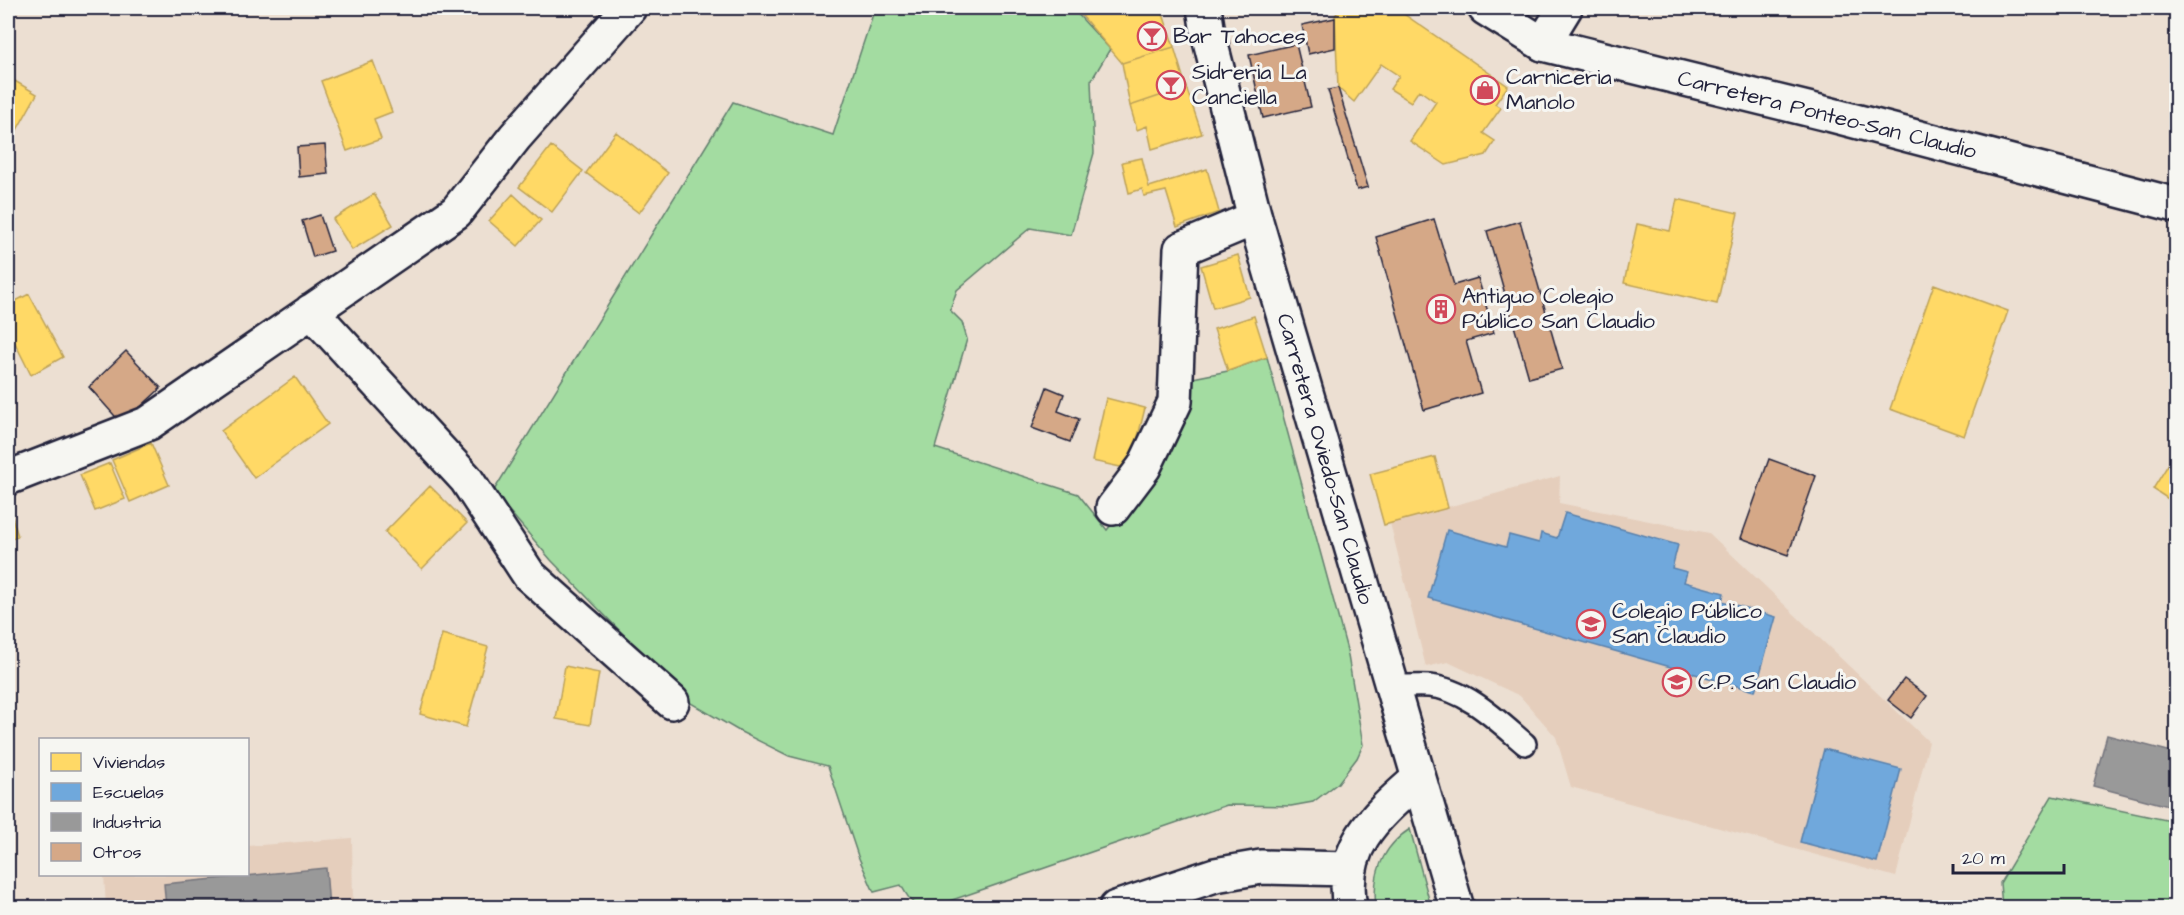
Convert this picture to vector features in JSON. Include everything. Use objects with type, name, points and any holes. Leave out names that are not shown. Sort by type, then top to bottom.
[{"type":"street","points":[[8,478],[150,423],[456,212],[515,137],[629,8]]},
{"type":"street","name":"Carretera Oviedo-San Claudio","points":[[1204,8],[1208,33],[1255,218],[1457,908]]},
{"type":"street","name":"Carretera Ponteo-San Claudio","points":[[1485,8],[1543,44],[1832,115],[2176,205]]},
{"type":"street","points":[[1543,44],[1565,8]]},
{"type":"street","points":[[1113,508],[1144,467],[1175,402],[1181,249],[1255,218]]},
{"type":"street","points":[[311,311],[466,479],[529,575],[672,702]]},
{"type":"street","points":[[1350,908],[1349,869],[1360,838],[1376,816],[1418,778]]},
{"type":"street","points":[[1116,908],[1215,874],[1261,867],[1349,869]]},
{"type":"lane","points":[[1391,687],[1431,686],[1467,699],[1492,716],[1525,744]]},
{"type":"shaded area","name":"C.P. San Claudio","points":[[1560,476],[1559,503],[1709,533],[1929,742],[1896,877],[1571,787],[1556,737],[1520,696],[1448,662],[1426,667],[1390,523]]},
{"type":"shaded area","points":[[352,838],[353,907],[106,907],[104,876],[249,876],[249,846]]},
{"type":"green space","points":[[875,8],[1072,8],[1110,49],[1091,81],[1094,153],[1071,235],[1030,228],[957,290],[950,310],[962,322],[967,339],[935,448],[1078,494],[1107,530],[1136,494],[1188,379],[1228,371],[1267,357],[1347,650],[1363,745],[1357,758],[1338,783],[1313,802],[1291,806],[1227,805],[932,907],[916,905],[901,885],[874,892],[858,856],[828,766],[789,756],[689,702],[551,560],[493,492],[733,102],[833,135]]},
{"type":"green space","points":[[2052,796],[2176,822],[2176,907],[2002,907],[2000,883]]},
{"type":"green space","points":[[1410,829],[1431,907],[1376,907],[1376,884],[1381,863],[1392,844]]},
{"type":"building: Viviendas","points":[[1072,8],[1098,8],[1082,16]]},
{"type":"building: Viviendas","points":[[1098,8],[1161,8],[1174,47],[1122,63],[1082,16]]},
{"type":"building: Viviendas","points":[[1340,8],[1395,8],[1508,86],[1495,104],[1501,108],[1483,133],[1495,141],[1486,155],[1446,165],[1410,141],[1436,102],[1419,90],[1411,102],[1390,89],[1399,76],[1381,64],[1354,102],[1338,88],[1335,16]]},
{"type":"building: Viviendas","points":[[1174,47],[1186,87],[1130,106],[1122,63]]},
{"type":"building: Viviendas","points":[[373,61],[392,112],[374,119],[381,139],[347,151],[321,81]]},
{"type":"building: Viviendas","points":[[8,77],[37,94],[8,146]]},
{"type":"building: Viviendas","points":[[1186,87],[1202,134],[1152,149],[1147,126],[1137,130],[1130,106]]},
{"type":"building: Viviendas","points":[[616,132],[668,173],[639,213],[586,173]]},
{"type":"building: Viviendas","points":[[551,146],[583,171],[552,212],[519,187]]},
{"type":"building: Viviendas","points":[[1142,158],[1149,187],[1207,169],[1219,212],[1177,227],[1166,191],[1144,196],[1142,189],[1129,193],[1122,162]]},
{"type":"building: Viviendas","points":[[374,194],[393,225],[352,250],[333,219]]},
{"type":"building: Viviendas","points":[[513,194],[541,220],[518,246],[489,221]]},
{"type":"building: Viviendas","points":[[1677,199],[1738,213],[1717,304],[1624,283],[1637,224],[1670,231]]},
{"type":"building: Viviendas","points":[[1238,255],[1250,297],[1213,308],[1201,266]]},
{"type":"building: Viviendas","points":[[1934,284],[2008,311],[1964,436],[1890,409]]},
{"type":"building: Viviendas","points":[[29,294],[63,357],[31,375],[8,329],[8,305]]},
{"type":"building: Viviendas","points":[[1254,316],[1267,357],[1228,371],[1214,329]]},
{"type":"building: Viviendas","points":[[295,377],[328,424],[254,478],[221,431]]},
{"type":"building: Viviendas","points":[[1106,398],[1145,408],[1130,469],[1092,461]]},
{"type":"building: Viviendas","points":[[151,443],[169,485],[130,502],[112,460]]},
{"type":"building: Viviendas","points":[[2176,452],[2176,504],[2153,489]]},
{"type":"building: Viviendas","points":[[1435,457],[1448,508],[1384,525],[1370,474]]},
{"type":"building: Viviendas","points":[[110,463],[125,499],[95,511],[80,475]]},
{"type":"building: Viviendas","points":[[430,486],[467,523],[422,569],[385,532]]},
{"type":"building: Viviendas","points":[[8,504],[18,536],[8,540]]},
{"type":"building: Viviendas","points":[[442,634],[488,647],[466,727],[420,714]]},
{"type":"building: Viviendas","points":[[565,666],[599,673],[590,725],[556,719]]},
{"type":"building: Escuelas","points":[[1565,513],[1678,545],[1672,568],[1687,572],[1684,582],[1724,593],[1722,601],[1776,617],[1755,691],[1428,598],[1447,530],[1506,547],[1509,535],[1539,543],[1541,533],[1557,538]]},
{"type":"building: Escuelas","points":[[1824,749],[1901,769],[1877,862],[1800,842]]},
{"type":"building: Industria","points":[[2107,735],[2176,753],[2176,808],[2093,786]]},
{"type":"building: Industria","points":[[326,868],[329,908],[166,908],[164,884]]},
{"type":"building: Otros","points":[[1335,18],[1335,48],[1308,54],[1302,25]]},
{"type":"building: Otros","points":[[1296,44],[1311,107],[1263,118],[1249,55]]},
{"type":"building: Otros","points":[[1338,88],[1368,187],[1357,190],[1328,90]]},
{"type":"building: Otros","points":[[325,145],[328,174],[299,177],[297,147]]},
{"type":"building: Otros","points":[[320,215],[332,251],[313,257],[302,221]]},
{"type":"building: Otros","name":"Antiguo Colegio Público San Claudio","points":[[1434,219],[1454,285],[1478,278],[1494,333],[1466,341],[1481,393],[1424,410],[1376,237]]},
{"type":"building: Otros","points":[[1520,221],[1562,369],[1529,378],[1487,231]]},
{"type":"building: Otros","points":[[126,351],[161,388],[122,424],[89,387]]},
{"type":"building: Otros","points":[[1047,387],[1064,394],[1058,411],[1079,419],[1070,442],[1032,428]]},
{"type":"building: Otros","points":[[1769,459],[1816,476],[1788,555],[1741,538]]},
{"type":"building: Otros","points":[[1904,679],[1927,696],[1911,718],[1888,700]]},
{"type":"place","name":"Bar Tahoces","points":[[1152,36]]},
{"type":"place","name":"Sidreria La Canciella","points":[[1171,85]]},
{"type":"place","name":"Carniceria Manolo","points":[[1485,90]]},
{"type":"place","name":"Antiguo Colegio Público San Claudio","points":[[1441,309]]},
{"type":"place","name":"Colegio Público San Claudio","points":[[1591,624]]},
{"type":"place","name":"C.P. San Claudio","points":[[1677,682]]}]
